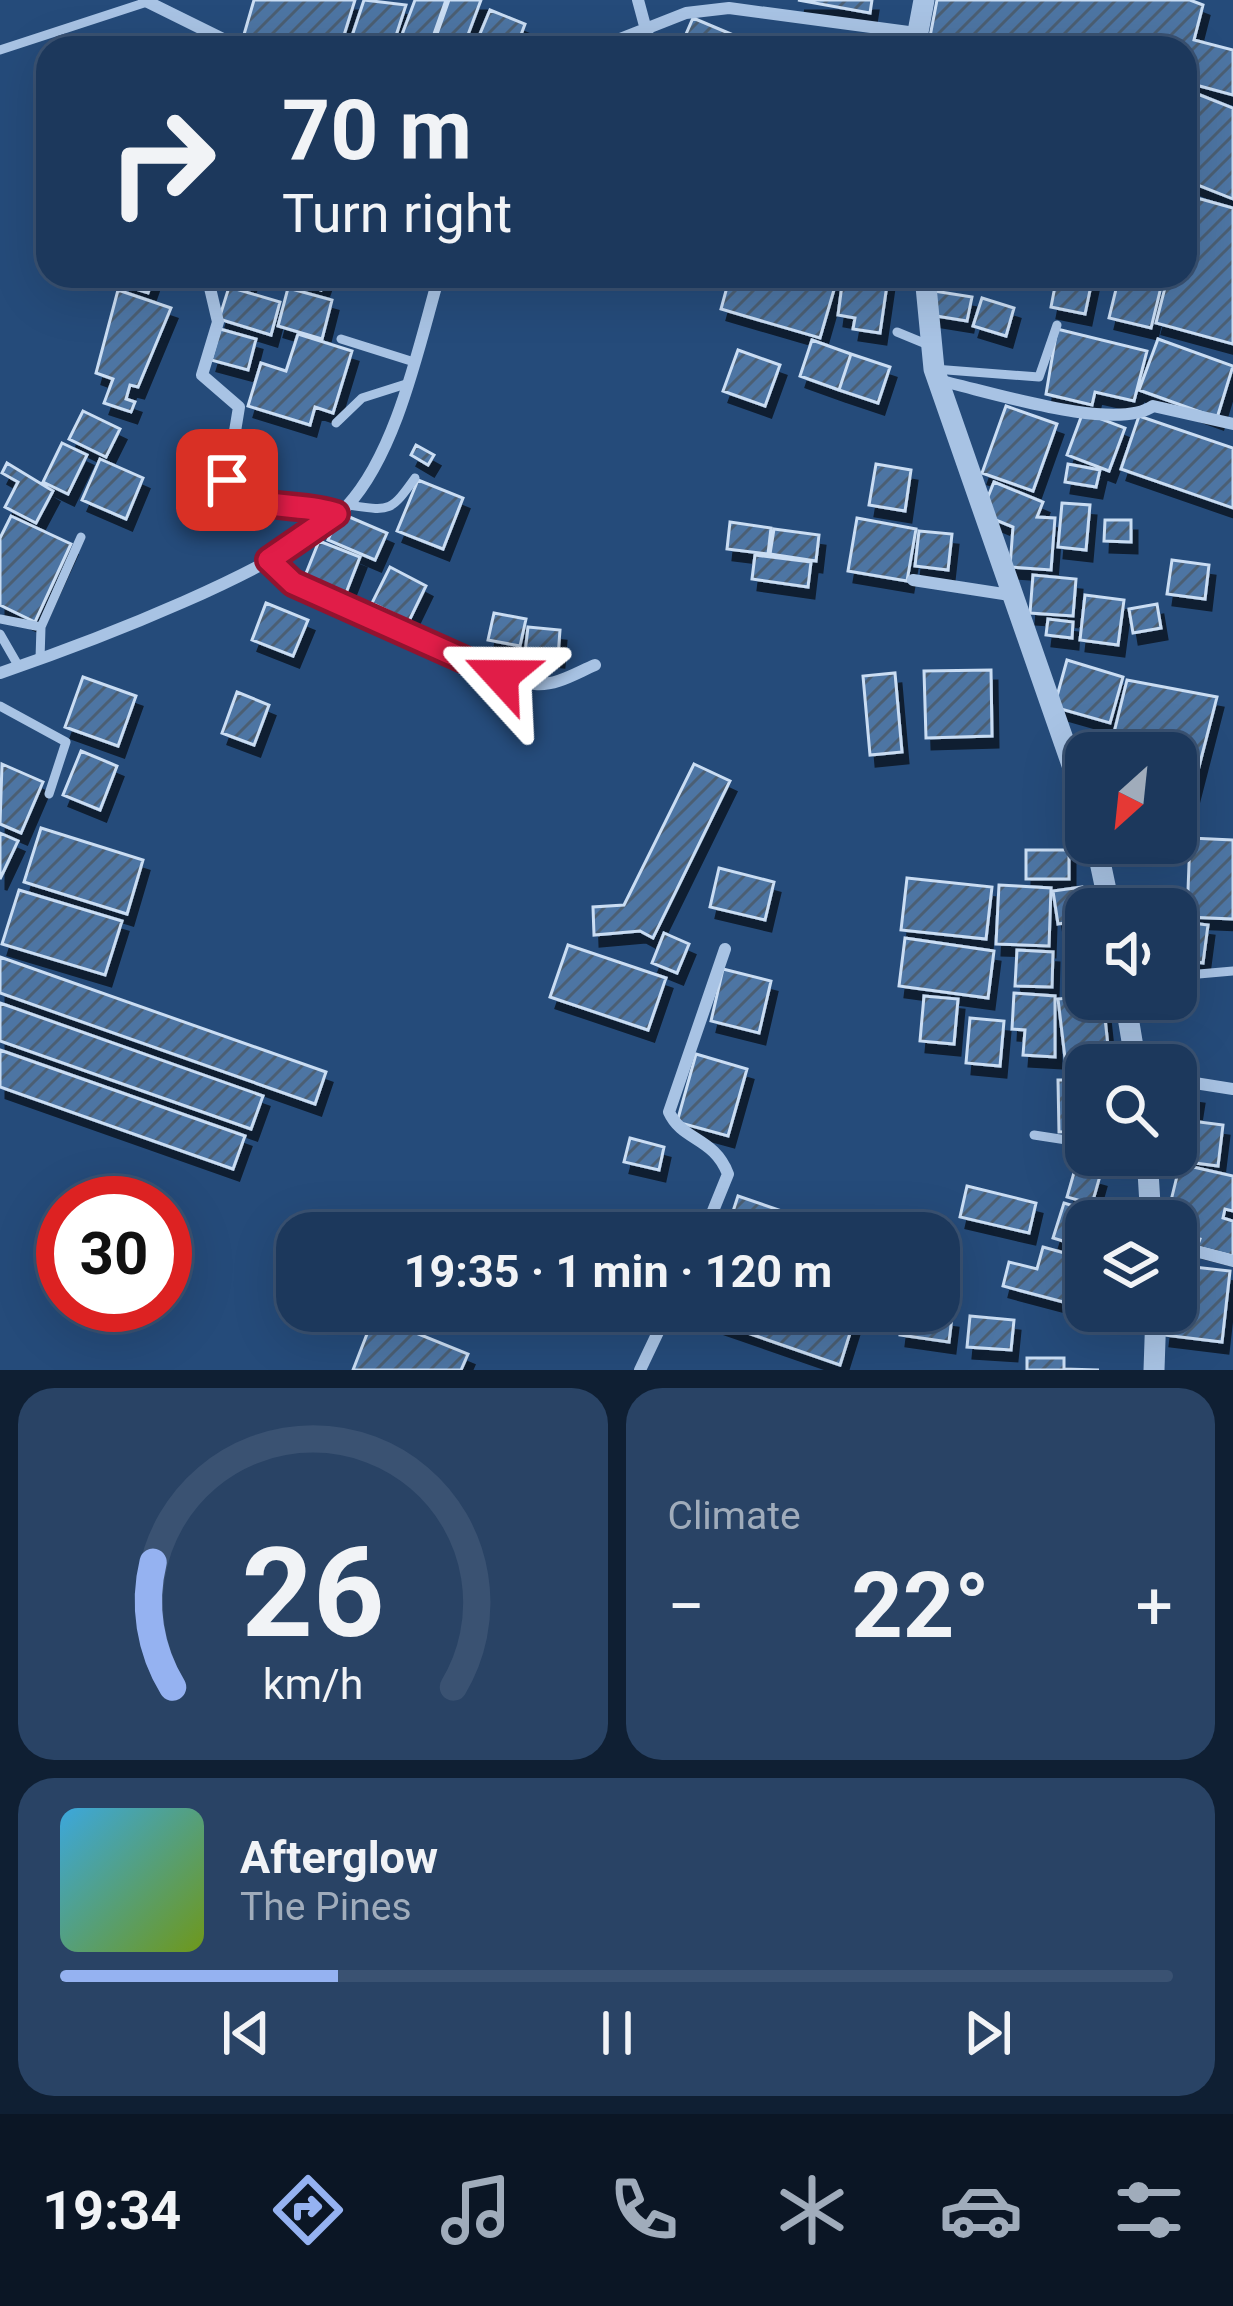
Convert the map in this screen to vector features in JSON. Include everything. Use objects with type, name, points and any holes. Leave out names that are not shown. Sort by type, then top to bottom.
[{"type":"street","points":[[638,0],[645,26]]},
{"type":"street","points":[[917,36],[924,0]]},
{"type":"street","points":[[145,1],[216,36]]},
{"type":"street","points":[[623,36],[686,13],[729,8],[888,36]]},
{"type":"street","points":[[210,288],[218,322],[203,379],[238,407],[227,480],[238,494],[256,504],[295,502],[336,514]]},
{"type":"street","points":[[0,673],[269,560],[348,505],[379,456],[436,288]]},
{"type":"street","points":[[926,288],[936,375],[1065,747]]},
{"type":"street","points":[[936,375],[1111,417],[1142,414],[1153,406],[1233,424]]},
{"type":"street","points":[[269,560],[293,583],[501,676],[550,684],[596,664]]},
{"type":"street","points":[[914,580],[1010,595]]},
{"type":"street","points":[[713,1212],[728,1174],[712,1145],[675,1126],[669,1112],[725,949]]},
{"type":"street","points":[[1197,1083],[1233,1089]]},
{"type":"street","points":[[1197,1252],[1233,1261]]},
{"type":"street","points":[[640,1370],[658,1332]]},
{"type":"street","points":[[1154,1370],[1155,1332]]},
{"type":"lane","points":[[41,36],[145,1]]},
{"type":"lane","points":[[645,26],[650,36]]},
{"type":"lane","points":[[0,50],[36,38]]},
{"type":"lane","points":[[936,375],[1039,377],[1057,325]]},
{"type":"lane","points":[[897,332],[931,346]]},
{"type":"lane","points":[[341,339],[414,362]]},
{"type":"lane","points":[[336,423],[362,398],[406,384]]},
{"type":"lane","points":[[348,505],[394,507],[415,478]]},
{"type":"lane","points":[[40,659],[41,627],[82,537]]},
{"type":"lane","points":[[0,619],[41,627]]},
{"type":"lane","points":[[0,634],[19,667]]},
{"type":"lane","points":[[0,706],[66,742],[49,794]]},
{"type":"lane","points":[[1197,974],[1233,971]]},
{"type":"lane","points":[[1034,1135],[1065,1140]]},
{"type":"building","points":[[254,0],[355,0],[344,36],[244,36]]},
{"type":"building","points":[[364,0],[406,5],[396,36],[352,36]]},
{"type":"building","points":[[415,0],[446,0],[433,36],[402,36]]},
{"type":"building","points":[[449,0],[481,0],[468,36],[436,36]]},
{"type":"building","points":[[798,0],[872,0],[870,13]]},
{"type":"building","points":[[937,0],[1190,0],[1203,5],[1195,36],[930,36]]},
{"type":"building","points":[[490,10],[525,24],[520,36],[479,36]]},
{"type":"building","points":[[693,18],[736,36],[685,36]]},
{"type":"building","points":[[1197,41],[1233,50],[1233,95],[1197,85]]},
{"type":"building","points":[[1197,94],[1233,108],[1233,199],[1197,185]]},
{"type":"building","points":[[1197,198],[1233,208],[1233,344],[1156,323],[1165,288],[1197,288]]},
{"type":"building","points":[[229,288],[280,302],[271,335],[219,319]]},
{"type":"building","points":[[288,288],[332,300],[322,339],[278,326]]},
{"type":"building","points":[[727,288],[835,288],[820,338],[721,309]]},
{"type":"building","points":[[842,288],[887,288],[880,333],[853,329],[855,318],[838,315]]},
{"type":"building","points":[[1055,288],[1090,288],[1085,314],[1051,307]]},
{"type":"building","points":[[1116,288],[1161,288],[1151,328],[1109,318]]},
{"type":"building","points":[[118,290],[171,308],[138,387],[130,385],[126,399],[135,402],[131,412],[104,403],[113,379],[96,373]]},
{"type":"building","points":[[934,291],[972,297],[967,321],[930,315]]},
{"type":"building","points":[[982,298],[1014,308],[1006,336],[973,326]]},
{"type":"building","points":[[220,329],[256,339],[248,370],[211,360]]},
{"type":"building","points":[[1057,329],[1147,351],[1134,401],[1095,392],[1092,405],[1046,394]]},
{"type":"building","points":[[298,334],[352,351],[333,413],[315,407],[310,425],[248,406],[261,363],[286,371]]},
{"type":"building","points":[[1158,339],[1233,366],[1217,418],[1139,390]]},
{"type":"building","points":[[812,340],[851,354],[839,390],[800,376]]},
{"type":"building","points":[[738,350],[780,365],[765,406],[723,391]]},
{"type":"building","points":[[851,354],[890,367],[878,403],[839,390]]},
{"type":"building","points":[[1006,406],[1057,424],[1033,491],[982,473]]},
{"type":"building","points":[[83,411],[120,429],[106,457],[69,439]]},
{"type":"building","points":[[1083,412],[1125,428],[1109,471],[1067,455]]},
{"type":"building","points":[[1139,416],[1233,448],[1233,508],[1121,469]]},
{"type":"building","points":[[62,443],[87,455],[68,494],[43,482]]},
{"type":"building","points":[[416,445],[434,455],[428,465],[411,455]]},
{"type":"building","points":[[100,459],[143,478],[126,519],[82,500]]},
{"type":"building","points":[[7,463],[53,491],[36,523],[5,507],[18,482],[2,473]]},
{"type":"building","points":[[876,464],[911,470],[905,511],[869,505]]},
{"type":"building","points":[[1068,464],[1100,470],[1096,487],[1065,482]]},
{"type":"building","points":[[418,480],[463,498],[443,549],[397,531]]},
{"type":"building","points":[[994,482],[1043,502],[1037,517],[1055,518],[1051,570],[1010,567],[1013,527],[981,514]]},
{"type":"building","points":[[1062,503],[1090,505],[1086,550],[1058,547]]},
{"type":"building","points":[[340,513],[387,533],[375,560],[328,540]]},
{"type":"building","points":[[11,516],[71,544],[35,622],[0,605],[0,538]]},
{"type":"building","points":[[857,518],[916,529],[907,581],[848,571]]},
{"type":"building","points":[[1105,520],[1131,520],[1131,542],[1104,541]]},
{"type":"building","points":[[730,522],[771,528],[768,554],[727,549]]},
{"type":"building","points":[[774,529],[819,535],[816,561],[770,554]]},
{"type":"building","points":[[919,531],[952,534],[948,570],[915,566]]},
{"type":"building","points":[[319,541],[360,557],[344,598],[303,581]]},
{"type":"building","points":[[755,555],[811,562],[808,587],[752,579]]},
{"type":"building","points":[[1172,560],[1209,565],[1205,599],[1167,594]]},
{"type":"building","points":[[390,567],[426,586],[409,621],[372,603]]},
{"type":"building","points":[[1033,575],[1076,579],[1073,616],[1030,613]]},
{"type":"building","points":[[1085,595],[1124,600],[1118,645],[1080,640]]},
{"type":"building","points":[[266,603],[308,620],[293,656],[252,640]]},
{"type":"building","points":[[1157,604],[1161,628],[1133,633],[1129,609]]},
{"type":"building","points":[[494,613],[526,619],[520,646],[488,640]]},
{"type":"building","points":[[1048,619],[1073,622],[1072,638],[1046,635]]},
{"type":"building","points":[[528,627],[560,630],[558,656],[525,653]]},
{"type":"building","points":[[1067,660],[1123,677],[1110,723],[1054,707]]},
{"type":"building","points":[[991,670],[992,736],[926,738],[924,671]]},
{"type":"building","points":[[895,673],[902,752],[870,755],[863,676]]},
{"type":"building","points":[[83,677],[136,696],[118,746],[65,727]]},
{"type":"building","points":[[1127,680],[1217,697],[1197,774],[1197,732],[1114,732]]},
{"type":"building","points":[[237,692],[269,705],[254,745],[222,733]]},
{"type":"building","points":[[81,751],[117,766],[100,810],[63,795]]},
{"type":"building","points":[[2,764],[43,782],[21,833],[0,824]]},
{"type":"building","points":[[694,764],[730,781],[653,938],[640,931],[594,935],[593,907],[624,905]]},
{"type":"building","points":[[41,828],[143,860],[127,914],[24,882]]},
{"type":"building","points":[[0,833],[18,841],[0,879]]},
{"type":"building","points":[[1197,838],[1233,840],[1233,919],[1197,917],[1197,888],[1188,888],[1189,864],[1197,864]]},
{"type":"building","points":[[1026,850],[1065,850],[1069,879],[1026,879]]},
{"type":"building","points":[[719,868],[774,882],[765,920],[710,907]]},
{"type":"building","points":[[907,878],[992,887],[986,939],[901,930]]},
{"type":"building","points":[[999,885],[1051,888],[1049,946],[996,944]]},
{"type":"building","points":[[1065,889],[1065,923],[1058,924],[1053,891]]},
{"type":"building","points":[[19,890],[122,921],[105,975],[2,944]]},
{"type":"building","points":[[1197,924],[1208,925],[1203,963],[1197,962]]},
{"type":"building","points":[[664,933],[689,944],[677,973],[652,963]]},
{"type":"building","points":[[905,938],[994,951],[988,998],[899,986]]},
{"type":"building","points":[[568,945],[666,978],[648,1030],[550,997]]},
{"type":"building","points":[[1017,950],[1053,952],[1052,987],[1015,986]]},
{"type":"building","points":[[0,957],[326,1072],[315,1104],[0,993]]},
{"type":"building","points":[[723,969],[771,981],[759,1033],[711,1021]]},
{"type":"building","points":[[1014,993],[1055,996],[1055,1057],[1023,1055],[1025,1030],[1012,1029]]},
{"type":"building","points":[[924,996],[958,999],[954,1044],[920,1041]]},
{"type":"building","points":[[1065,998],[1065,1020],[1105,1020],[1108,1044],[1065,1044],[1065,1058],[1058,999]]},
{"type":"building","points":[[0,1003],[263,1096],[251,1129],[0,1041]]},
{"type":"building","points":[[970,1018],[1004,1021],[1000,1066],[966,1063]]},
{"type":"building","points":[[0,1050],[245,1136],[233,1169],[0,1087]]},
{"type":"building","points":[[696,1054],[747,1069],[728,1136],[677,1122]]},
{"type":"building","points":[[1058,1080],[1065,1080],[1065,1132],[1059,1132]]},
{"type":"building","points":[[1197,1122],[1223,1125],[1218,1166],[1197,1163]]},
{"type":"building","points":[[630,1138],[664,1147],[659,1170],[624,1162]]},
{"type":"building","points":[[1197,1168],[1233,1176],[1233,1211],[1225,1209],[1223,1218],[1233,1221],[1233,1256],[1197,1247],[1197,1200],[1171,1200],[1177,1176],[1197,1176]]},
{"type":"building","points":[[1073,1176],[1100,1176],[1093,1200],[1067,1197]]},
{"type":"building","points":[[967,1186],[1036,1203],[1029,1233],[960,1217]]},
{"type":"building","points":[[738,1196],[784,1212],[733,1212]]},
{"type":"building","points":[[1064,1203],[1065,1203],[1065,1242],[1053,1238]]},
{"type":"building","points":[[1043,1247],[1065,1253],[1065,1302],[1003,1286],[1009,1262],[1037,1269]]},
{"type":"building","points":[[1197,1267],[1230,1271],[1222,1342],[1164,1335],[1197,1332]]},
{"type":"building","points":[[970,1316],[1014,1320],[1011,1350],[967,1347]]},
{"type":"building","points":[[368,1332],[414,1332],[468,1354],[461,1370],[353,1370]]},
{"type":"building","points":[[745,1332],[850,1332],[840,1365]]},
{"type":"building","points":[[900,1332],[950,1332],[949,1342]]},
{"type":"building","points":[[1027,1358],[1064,1358],[1064,1369],[1099,1370],[1027,1370]]},
{"type":"route","points":[[227,480],[238,494],[256,504],[295,502],[336,514],[269,560],[293,583],[501,676]]}]
